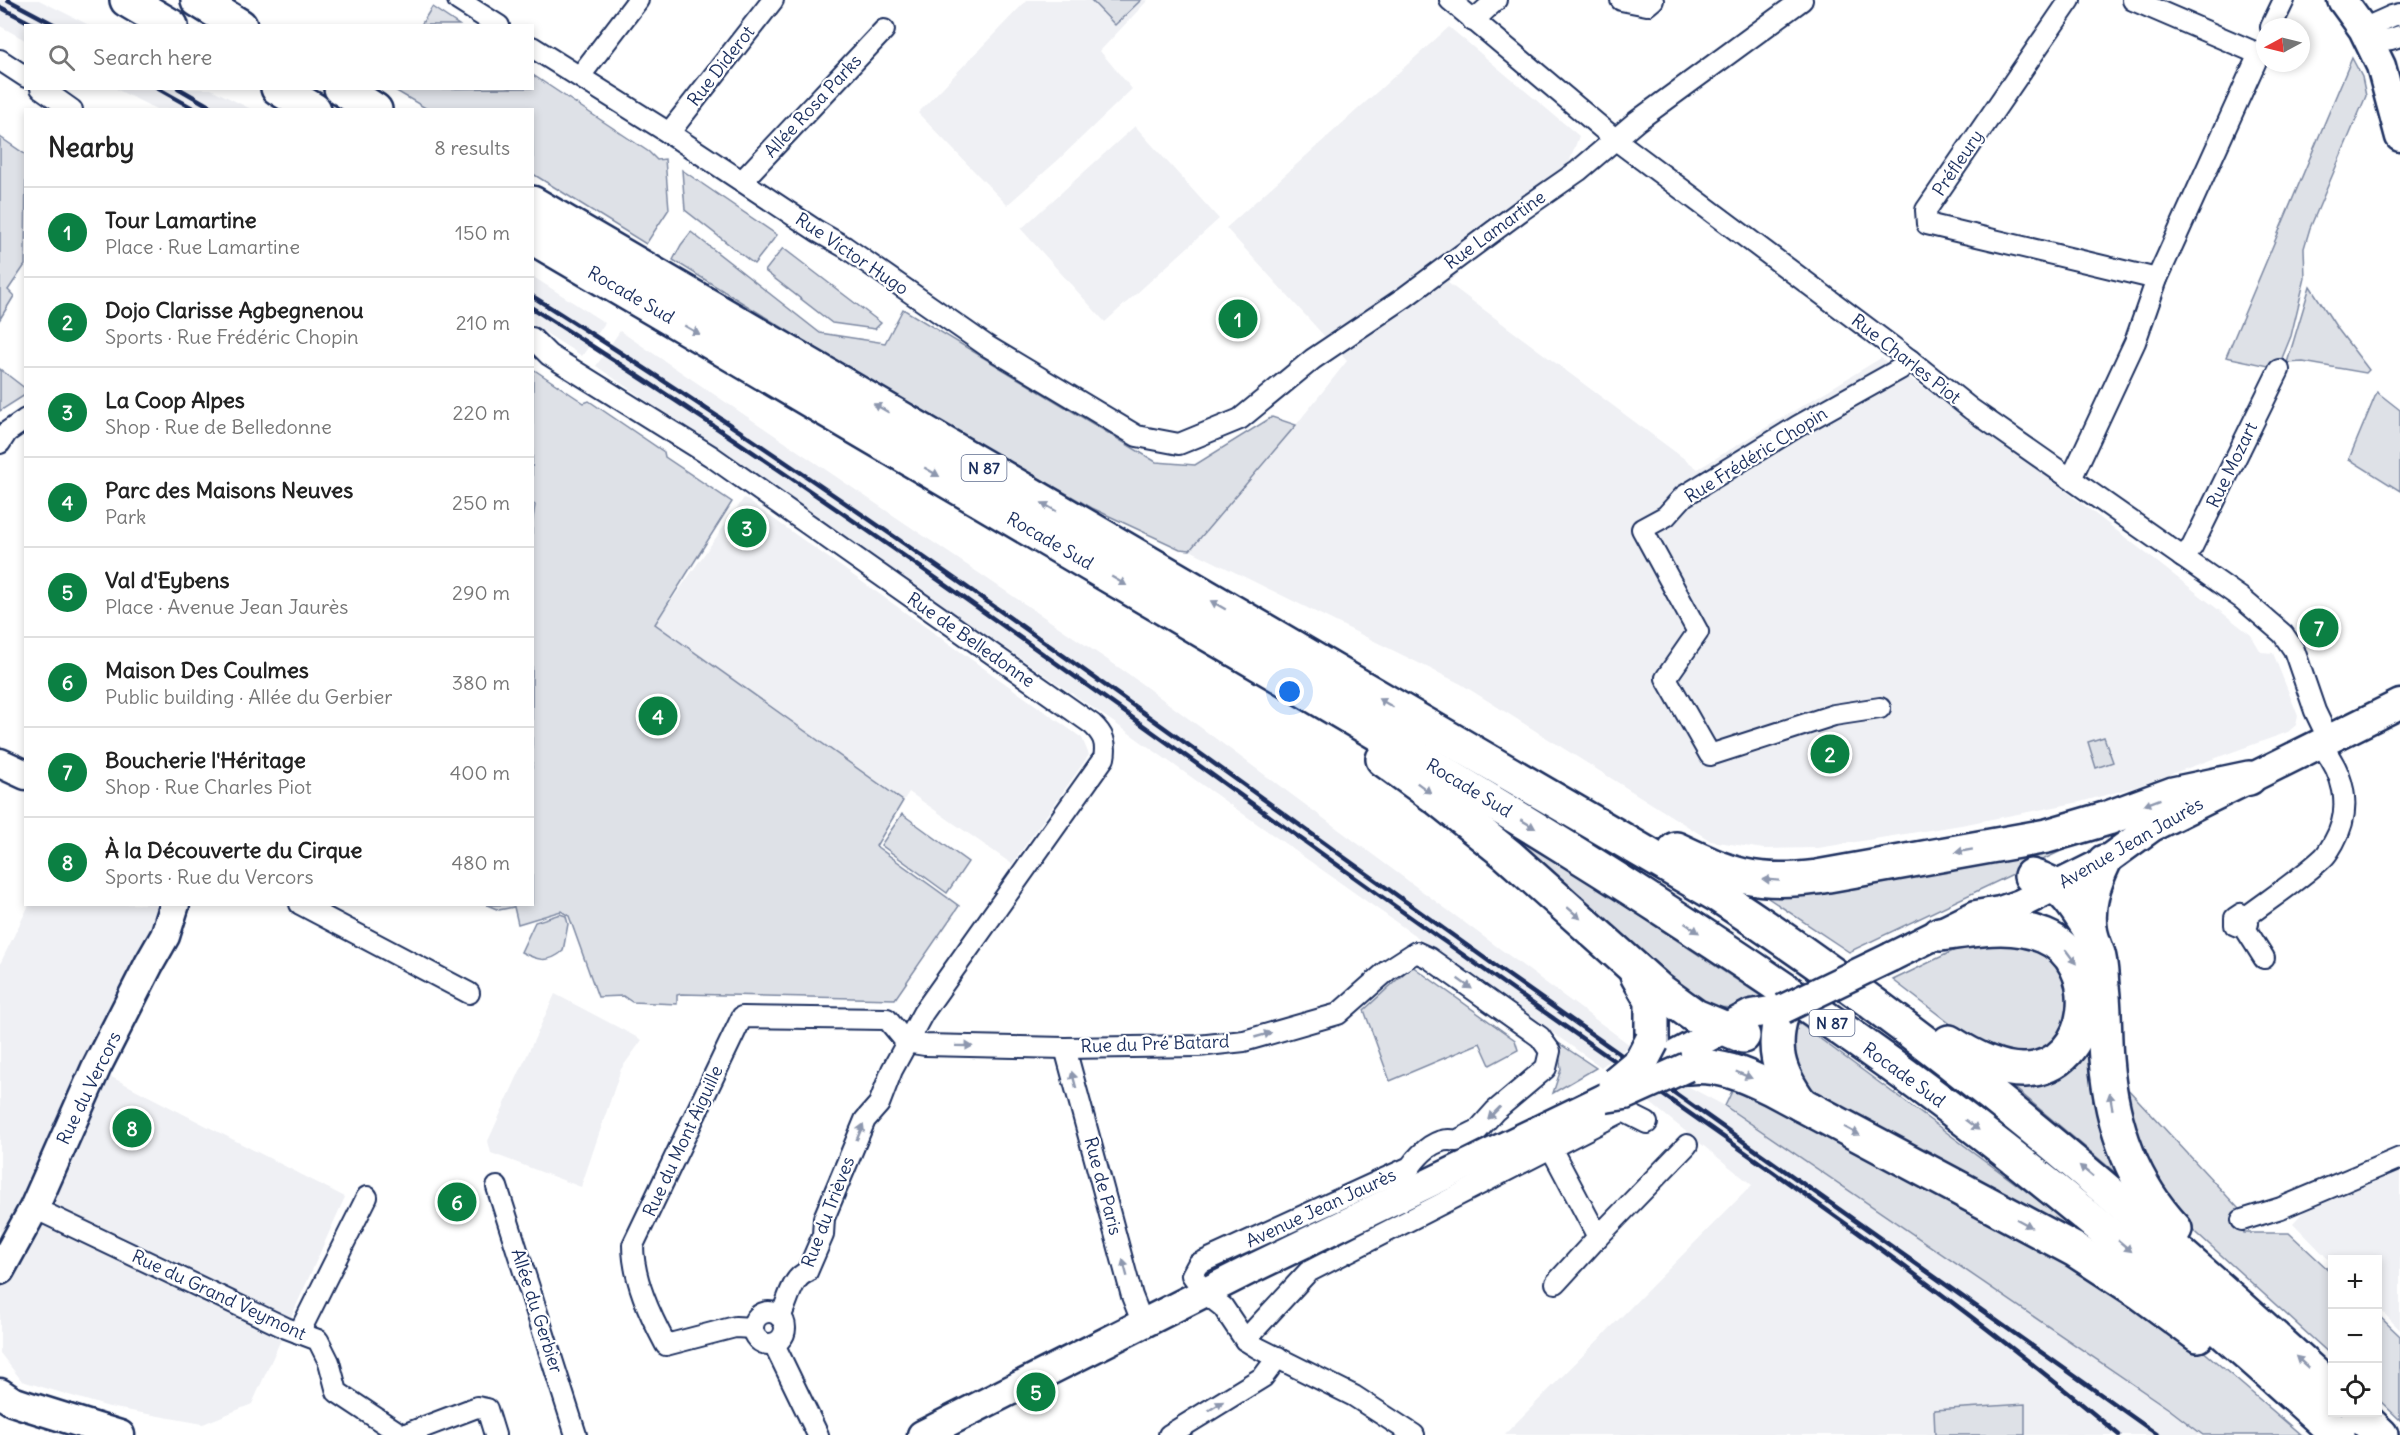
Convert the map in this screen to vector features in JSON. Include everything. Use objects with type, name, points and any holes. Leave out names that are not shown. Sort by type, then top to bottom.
[{"type":"highway","points":[[127,0],[168,24]]},
{"type":"highway","points":[[198,0],[237,24]]},
{"type":"highway","points":[[281,90],[312,108]]},
{"type":"highway","points":[[344,90],[372,108]]},
{"type":"highway","name":"Rocade Sud","points":[[534,204],[1719,896],[1795,946],[1910,1029],[2031,1125],[2116,1196],[2328,1386]]},
{"type":"highway","name":"Rocade Sud","points":[[534,238],[1457,780],[1637,893],[1797,999],[1914,1082],[2074,1204],[2157,1273],[2338,1435]]},
{"type":"highway","points":[[1279,675],[1314,713],[1401,771],[1508,855],[1659,990],[1695,1016],[1733,1032]]},
{"type":"highway","points":[[1437,732],[1717,868],[1741,876],[1771,880],[1817,877],[2047,836],[2108,818],[2173,794],[2249,778]]},
{"type":"highway","points":[[2090,930],[2092,890],[2104,862]]},
{"type":"highway","points":[[2043,881],[2072,903],[2090,930]]},
{"type":"highway","points":[[1795,946],[1953,1045],[1991,1063],[2017,1070],[2031,1069],[2048,1064],[2064,1053],[2080,1030],[2085,1004],[2082,980],[2077,966],[2067,952],[2044,936],[2021,929],[1979,929],[1940,934]]},
{"type":"highway","name":"N 87","points":[[2090,930],[2101,972],[2106,1065],[2112,1108],[2122,1142],[2138,1176],[2165,1219],[2272,1335]]},
{"type":"highway","points":[[1633,968],[1652,1001],[1672,1054]]},
{"type":"highway","points":[[1783,1009],[1776,1039],[1779,1066],[1784,1079],[1801,1104]]},
{"type":"highway","points":[[1611,1090],[1641,1062],[1672,1054],[1735,1071],[2065,1245],[2106,1270],[2200,1336],[2316,1435]]},
{"type":"highway","points":[[2361,1417],[2381,1435]]},
{"type":"main road","points":[[2342,0],[2378,34],[2381,66],[2400,137]]},
{"type":"main road","points":[[2353,0],[2390,50],[2400,83]]},
{"type":"main road","name":"Avenue Jean Jaurès","points":[[1672,1054],[1733,1032],[1765,1025],[1783,1009],[1976,915],[2000,911],[2043,881],[2104,862],[2152,827],[2400,704]]},
{"type":"main road","points":[[0,763],[24,774]]},
{"type":"main road","points":[[2043,881],[2105,842],[2152,827]]},
{"type":"main road","name":"Rue du Vercors","points":[[0,1270],[34,1208],[96,1068],[148,964],[165,936],[174,906]]},
{"type":"main road","name":"Avenue Jean Jaurès","points":[[922,1435],[1611,1090]]},
{"type":"main road","points":[[0,1393],[12,1401],[120,1435]]},
{"type":"street","points":[[458,0],[496,24]]},
{"type":"street","points":[[580,75],[638,0]]},
{"type":"street","name":"Rue Diderot","points":[[669,133],[773,0]]},
{"type":"street","name":"Rue Charles Piot","points":[[1450,0],[1616,140],[1910,360],[1971,409],[2241,598],[2288,639],[2324,740],[2344,786],[2344,815],[2337,836],[2325,856],[2245,922],[2264,958]]},
{"type":"street","points":[[1473,21],[1496,0]]},
{"type":"street","points":[[1621,0],[1647,5],[1653,0]]},
{"type":"street","name":"Rue Lamartine","points":[[1179,444],[1240,419],[1313,359],[1405,297],[1578,171],[1637,121],[1802,0]]},
{"type":"street","name":"Préfleury","points":[[2070,0],[1926,210],[1927,224],[2157,279]]},
{"type":"street","points":[[2133,0],[2256,45]]},
{"type":"street","points":[[2275,18],[2284,0]]},
{"type":"street","points":[[2378,34],[2400,14]]},
{"type":"street","name":"Allée Rosa Parks","points":[[742,181],[884,30]]},
{"type":"street","name":"Rue Victor Hugo","points":[[534,48],[580,75],[817,231],[845,247],[987,346],[1137,436],[1179,444]]},
{"type":"street","points":[[0,60],[24,76]]},
{"type":"street","points":[[2071,479],[2135,342],[2157,279],[2256,60]]},
{"type":"street","points":[[44,90],[69,108]]},
{"type":"street","name":"Rue de Belledonne","points":[[534,340],[549,355],[711,456],[1100,732],[1105,745],[1104,758],[923,1013],[906,1042]]},
{"type":"street","name":"Rue Frédéric Chopin","points":[[1880,708],[1834,715],[1710,755],[1666,678],[1698,632],[1642,529],[1666,516],[1684,496],[1798,426],[1900,369],[1910,360]]},
{"type":"street","name":"Rue Mozart","points":[[2182,558],[2192,547],[2279,370]]},
{"type":"street","points":[[0,443],[7,432],[24,420]]},
{"type":"street","points":[[304,906],[470,993]]},
{"type":"street","name":"Rue du Pré Batard","points":[[906,1042],[924,1045],[1065,1048],[1198,1046],[1244,1041],[1338,1014],[1388,970],[1416,952]]},
{"type":"street","name":"Avenue Jean Jaurès","points":[[1204,1293],[1192,1275],[1198,1264],[1410,1167],[1422,1151],[1447,1139],[1456,1141],[1478,1130],[1495,1111],[1546,1068],[1550,1051],[1540,1037],[1429,958],[1416,952]]},
{"type":"street","name":"Rue du Mont Aiguille","points":[[753,1328],[735,1327],[666,1345],[653,1320],[633,1262],[633,1245],[742,1017],[887,1020],[906,1042]]},
{"type":"street","name":"Rue du Trièves","points":[[774,1344],[782,1337],[783,1321],[780,1317],[792,1288],[807,1272],[823,1235],[824,1218],[860,1131],[865,1120],[879,1104],[906,1042]]},
{"type":"street","name":"Rue de Paris","points":[[1065,1048],[1132,1296],[1143,1324]]},
{"type":"street","points":[[1245,1340],[1308,1272],[1623,1111],[1647,1124]]},
{"type":"street","points":[[1556,1283],[1687,1145]]},
{"type":"street","points":[[1552,1149],[1598,1237]]},
{"type":"street","points":[[2242,1220],[2281,1208],[2400,1158]]},
{"type":"street","name":"Allée du Gerbier","points":[[497,1187],[576,1435]]},
{"type":"street","points":[[299,1333],[367,1197]]},
{"type":"street","name":"Rue du Grand Veymont","points":[[34,1208],[318,1340],[329,1362],[337,1392],[403,1435],[477,1407],[487,1409],[495,1435]]},
{"type":"street","points":[[1204,1293],[1223,1307],[1245,1340],[1354,1396],[1413,1435]]},
{"type":"street","points":[[780,1317],[772,1312],[763,1313],[755,1319],[753,1328],[759,1341],[774,1344],[818,1435]]},
{"type":"street","points":[[1169,1435],[1263,1377],[1278,1357]]},
{"type":"shaded area","points":[[0,0],[39,0],[87,24],[24,24],[24,39],[0,26]]},
{"type":"shaded area","points":[[1027,0],[1148,0],[1100,51],[1132,89],[1007,205],[918,113]]},
{"type":"shaded area","points":[[1091,0],[1141,0],[1115,25]]},
{"type":"shaded area","points":[[432,7],[458,24],[422,24]]},
{"type":"shaded area","points":[[1449,27],[1579,136],[1569,163],[1448,283],[1698,469],[1881,358],[2009,447],[2251,635],[2261,652],[2273,653],[2298,716],[2296,725],[2288,732],[2135,787],[2080,802],[1961,825],[1818,848],[1764,849],[1711,841],[1461,684],[1190,550],[1347,361],[1226,228]]},
{"type":"shaded area","points":[[2352,58],[2362,77],[2366,96],[2310,228],[2304,248],[2305,278],[2291,336],[2278,368],[2226,357]]},
{"type":"shaded area","points":[[534,76],[649,152],[657,160],[665,159],[669,209],[646,244],[534,175],[534,108],[425,108],[395,90],[534,90]]},
{"type":"shaded area","points":[[118,90],[213,90],[249,108],[154,108]]},
{"type":"shaded area","points":[[1135,126],[1219,219],[1105,322],[1021,229]]},
{"type":"shaded area","points":[[0,137],[24,154],[24,266],[8,290],[14,296],[0,319]]},
{"type":"shaded area","points":[[682,170],[777,235],[754,264],[685,210]]},
{"type":"shaded area","points":[[691,232],[820,333],[885,343],[903,309],[1156,462],[1195,465],[1272,417],[1296,425],[1190,550],[1180,549],[1092,508],[887,392],[673,260]]},
{"type":"shaded area","points":[[783,248],[881,323],[875,329],[832,323],[765,271]]},
{"type":"shaded area","points":[[534,277],[605,323],[582,356],[534,326]]},
{"type":"shaded area","points":[[2310,286],[2337,328],[2369,370],[2366,373],[2303,362],[2287,363]]},
{"type":"shaded area","points":[[620,331],[1127,673],[1630,1045],[1601,1067],[1119,726],[596,366]]},
{"type":"shaded area","points":[[0,369],[24,387],[24,396],[0,411]]},
{"type":"shaded area","points":[[534,370],[584,403],[589,401],[664,452],[665,457],[732,502],[655,624],[903,801],[876,846],[959,906],[895,999],[681,994],[677,995],[677,1004],[632,1002],[623,996],[598,997],[569,916],[561,911],[518,924],[514,907],[499,910],[489,906],[534,906]]},
{"type":"shaded area","points":[[2377,392],[2400,410],[2400,491],[2349,459]]},
{"type":"shaded area","points":[[744,498],[1082,738],[1089,755],[1012,864],[909,792],[903,801],[655,624]]},
{"type":"shaded area","points":[[2104,737],[2113,762],[2096,768],[2088,742]]},
{"type":"shaded area","points":[[1417,768],[1761,996],[1735,1008],[1715,1007],[1677,991]]},
{"type":"shaded area","points":[[902,814],[968,862],[947,893],[881,845]]},
{"type":"shaded area","points":[[2099,833],[1849,952],[1762,894]]},
{"type":"shaded area","points":[[29,906],[158,906],[163,909],[88,1065],[345,1197],[252,1404],[203,1424],[109,1407],[22,1381],[0,1353],[0,964]]},
{"type":"shaded area","points":[[560,914],[566,916],[568,924],[563,951],[547,959],[532,957],[521,952],[535,922]]},
{"type":"shaded area","points":[[2012,941],[2048,951],[2071,988],[2069,1026],[2047,1051],[2011,1057],[1978,1045],[1893,980],[1959,948]]},
{"type":"shaded area","points":[[1412,966],[1515,1040],[1518,1050],[1490,1065],[1480,1043],[1390,1081],[1364,1010]]},
{"type":"shaded area","points":[[555,994],[642,1040],[621,1069],[581,1187],[491,1153],[488,1141]]},
{"type":"shaded area","points":[[2093,1017],[2123,1179],[2010,1084]]},
{"type":"shaded area","points":[[1800,1024],[2122,1262],[1806,1092],[1786,1033]]},
{"type":"shaded area","points":[[1557,1042],[1596,1068],[1553,1093],[1561,1069]]},
{"type":"shaded area","points":[[1676,1080],[1725,1106],[2169,1409],[2203,1435],[1504,1435],[1752,1185],[1643,1097]]},
{"type":"shaded area","points":[[2125,1086],[2239,1209],[2244,1233],[2289,1233],[2328,1269],[2328,1352],[2188,1225],[2147,1170],[2119,1099]]},
{"type":"shaded area","points":[[1734,1087],[1968,1206],[2083,1271],[2194,1343],[2301,1435],[2203,1435],[2169,1409],[1725,1106]]},
{"type":"shaded area","points":[[2400,1168],[2400,1330],[2382,1311],[2382,1255],[2328,1255],[2328,1259],[2293,1223],[2305,1210],[2374,1182]]},
{"type":"shaded area","points":[[2382,1319],[2400,1336],[2400,1420],[2382,1403]]},
{"type":"shaded area","points":[[2025,1404],[2025,1435],[1935,1435],[1934,1410]]},
{"type":"railway","points":[[8,0],[53,24]]},
{"type":"railway","points":[[0,7],[32,24]]},
{"type":"railway","points":[[161,90],[192,108]]},
{"type":"railway","points":[[181,90],[213,108]]},
{"type":"railway","points":[[534,297],[739,431],[943,571],[1751,1148],[2158,1435]]},
{"type":"railway","points":[[534,309],[766,461],[1109,700],[1448,944],[1873,1243],[2039,1369],[2119,1435]]},
{"type":"place","name":"Tour Lamartine","points":[[1238,319]]},
{"type":"place","name":"La Coop Alpes","points":[[747,528]]},
{"type":"place","name":"Boucherie l'Héritage","points":[[2319,628]]},
{"type":"place","name":"Parc des Maisons Neuves","points":[[658,716]]},
{"type":"place","name":"Dojo Clarisse Agbegnenou","points":[[1830,754]]},
{"type":"place","name":"À la Découverte du Cirque","points":[[132,1128]]},
{"type":"place","name":"Maison Des Coulmes","points":[[457,1202]]},
{"type":"place","name":"Val d'Eybens","points":[[1036,1392]]}]
